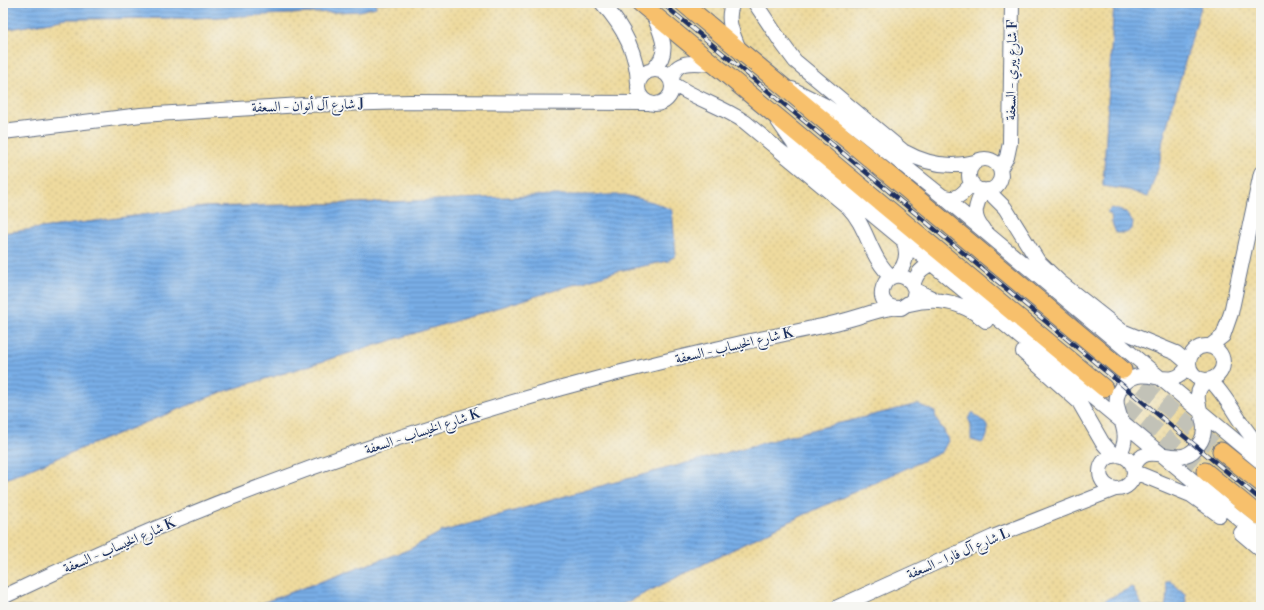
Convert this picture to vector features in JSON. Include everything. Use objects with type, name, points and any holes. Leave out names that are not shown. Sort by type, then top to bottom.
[{"type":"main road","points":[[640,3],[1104,388]]},
{"type":"main road","points":[[683,3],[1123,370]]},
{"type":"main road","points":[[1221,451],[1261,483]]},
{"type":"main road","points":[[1205,471],[1261,517]]},
{"type":"street","points":[[602,3],[621,27],[632,51],[637,70],[638,85],[641,97],[650,103],[656,104],[683,96],[699,99]]},
{"type":"street","points":[[733,3],[730,12],[730,23],[739,49]]},
{"type":"street","name":"شارع يبري - السعفة F","points":[[1000,175],[1009,150],[1010,136],[1012,3]]},
{"type":"street","points":[[758,5],[781,42],[803,69],[903,151],[917,159],[940,165],[958,166],[979,160],[989,159],[994,161],[1000,175],[1010,216]]},
{"type":"street","points":[[615,103],[627,97],[638,85],[643,74],[652,70],[661,60],[664,49],[662,37],[653,14]]},
{"type":"street","points":[[632,51],[642,64],[652,70],[666,73],[672,82],[699,99],[729,112],[745,122],[857,217],[883,268],[893,276],[903,276],[911,282],[914,288],[937,300]]},
{"type":"street","points":[[667,100],[672,92],[674,70],[683,64],[712,64]]},
{"type":"street","points":[[782,85],[812,98],[839,115],[942,196],[988,236],[1261,462]]},
{"type":"street","name":"شارع آل أنوان - السعفة J","points":[[3,132],[149,115],[302,105],[410,102],[650,103]]},
{"type":"street","points":[[774,114],[788,137],[805,157],[1261,537]]},
{"type":"street","name":"شارع يبري - السعفة F","points":[[989,159],[1010,136]]},
{"type":"street","points":[[975,162],[970,169],[978,185],[975,216],[979,225],[988,236]]},
{"type":"street","points":[[940,165],[978,185],[1000,202],[1032,253],[1056,279],[1111,323],[1134,337],[1167,349],[1181,356],[1188,364],[1193,375],[1202,380],[1209,380],[1228,400],[1245,430],[1261,447]]},
{"type":"street","points":[[1210,346],[1223,336],[1233,304],[1261,173]]},
{"type":"street","points":[[942,196],[949,198],[957,197],[978,185],[994,187],[1000,175]]},
{"type":"street","points":[[882,291],[885,282],[902,268],[906,257],[903,240]]},
{"type":"street","points":[[877,258],[884,302],[892,308],[901,308],[909,304],[937,300],[956,303],[971,310],[1066,389],[1084,408],[1099,437],[1117,455],[1128,459],[1134,469],[1161,483],[1182,490],[1201,501],[1261,550]]},
{"type":"street","points":[[909,304],[913,300],[917,274],[932,264]]},
{"type":"street","name":"شارع الخيساب - السعفة K","points":[[857,316],[871,306],[882,291]]},
{"type":"street","points":[[1129,485],[1134,476],[1136,462],[1144,454],[1154,452],[1175,457],[1190,453],[1196,448],[1204,435],[1204,419],[1196,397],[1200,387],[1216,376],[1222,366],[1233,324],[1233,304]]},
{"type":"street","name":"شارع الخيساب - السعفة K","points":[[3,596],[92,555],[222,502],[358,452],[427,429],[558,389],[636,368],[892,308]]},
{"type":"street","points":[[1167,349],[1181,351],[1210,346],[1220,353],[1228,400]]},
{"type":"street","points":[[1102,471],[1110,457],[1117,455],[1126,438],[1122,420],[1118,413],[1118,397],[1125,383],[1139,375],[1147,374],[1162,379],[1175,378],[1185,371],[1191,353],[1195,349]]},
{"type":"street","points":[[1099,437],[1102,471],[1106,486],[1116,490],[1129,485],[1161,483]]},
{"type":"street","name":"شارع آل فارا - السعفة L","points":[[1080,503],[1093,492],[1102,471]]},
{"type":"street","name":"شارع آل فارا - السعفة L","points":[[838,607],[972,546],[1116,490]]},
{"type":"sand","points":[[376,3],[1114,3],[1103,186],[1129,190],[1147,197],[1159,166],[1163,139],[1202,3],[1261,3],[1261,607],[1143,607],[1132,588],[1091,607],[617,607],[786,523],[942,452],[945,431],[935,419],[918,404],[812,430],[597,487],[441,532],[408,550],[251,607],[3,607],[3,480],[219,393],[618,271],[668,261],[625,195],[204,207],[3,233],[3,30],[67,19],[193,18],[359,11],[376,7]]},
{"type":"water","points":[[3,3],[376,3],[376,7],[359,11],[193,18],[67,19],[3,30]]},
{"type":"water","points":[[1114,3],[1202,3],[1163,139],[1159,166],[1148,197],[1129,190],[1103,186]]},
{"type":"water","points":[[556,195],[625,195],[653,202],[672,210],[676,255],[668,261],[618,271],[219,393],[3,480],[3,233],[204,207],[341,204]]},
{"type":"water","points":[[1111,208],[1126,212],[1133,223],[1132,229],[1126,233],[1116,233],[1111,215],[1107,212]]},
{"type":"water","points":[[918,404],[935,412],[935,416],[948,441],[942,452],[786,523],[617,607],[251,607],[408,550],[441,532],[597,487],[812,430]]},
{"type":"water","points":[[973,412],[987,425],[988,429],[986,439],[982,443],[971,440],[971,425],[968,418]]},
{"type":"water","points":[[1169,580],[1185,594],[1186,602],[1182,607],[1165,607],[1168,590],[1165,583]]},
{"type":"water","points":[[1132,587],[1143,607],[1091,607]]},
{"type":"tunnel","points":[[1123,370],[1221,451]]},
{"type":"tunnel","points":[[1106,389],[1205,471]]},
{"type":"railway","points":[[662,3],[1261,500]]}]
